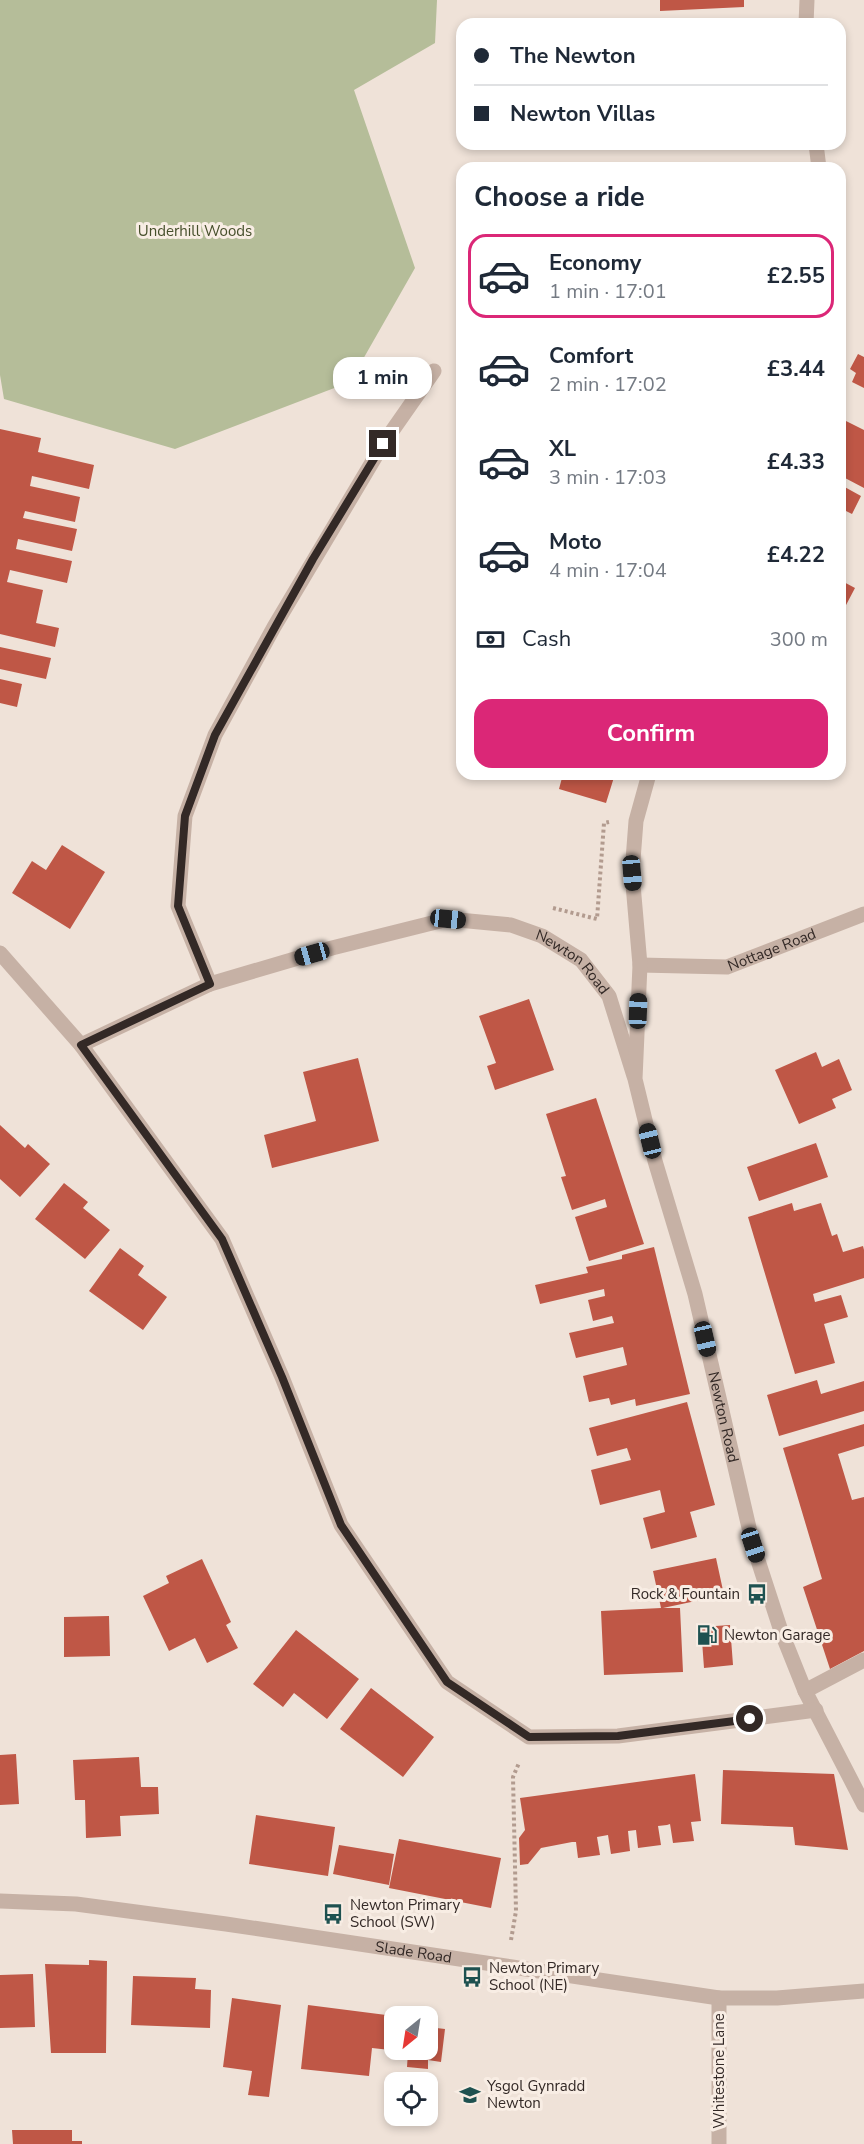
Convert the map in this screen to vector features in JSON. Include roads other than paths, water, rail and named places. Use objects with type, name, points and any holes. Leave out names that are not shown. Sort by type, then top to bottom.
[{"type":"street","points":[[806,18],[807,0]]},
{"type":"street","points":[[210,984],[178,906],[185,816],[215,735],[274,627],[383,444],[434,371]]},
{"type":"street","points":[[635,1079],[640,965],[632,873],[636,821],[647,780]]},
{"type":"street","name":"Nottage Road","points":[[640,965],[727,967],[864,914]]},
{"type":"street","name":"Newton Road","points":[[81,1045],[210,984],[332,948],[448,919],[511,925],[542,936],[581,960],[609,996],[635,1079],[655,1161],[695,1294],[753,1545],[781,1631],[805,1691],[864,1805]]},
{"type":"street","points":[[0,953],[81,1045],[222,1239],[282,1377],[341,1525],[447,1682],[529,1737],[618,1736],[816,1710]]},
{"type":"street","points":[[805,1691],[864,1660]]},
{"type":"street","name":"Slade Road","points":[[0,1901],[76,1904],[226,1924],[719,1998],[777,1998],[864,1991]]},
{"type":"street","name":"Whitestone Lane","points":[[719,1998],[719,2144]]},
{"type":"place","name":"Rock & Fountain","points":[[757,1594]]},
{"type":"place","name":"Newton Garage","points":[[707,1635]]},
{"type":"place","name":"Newton Primary School (SW)","points":[[333,1914]]},
{"type":"place","name":"Newton Primary School (NE)","points":[[472,1977]]},
{"type":"place","name":"Ysgol Gynradd Newton","points":[[470,2095]]},
{"type":"park label","name":"Underhill Woods","points":[[195,231]]}]
